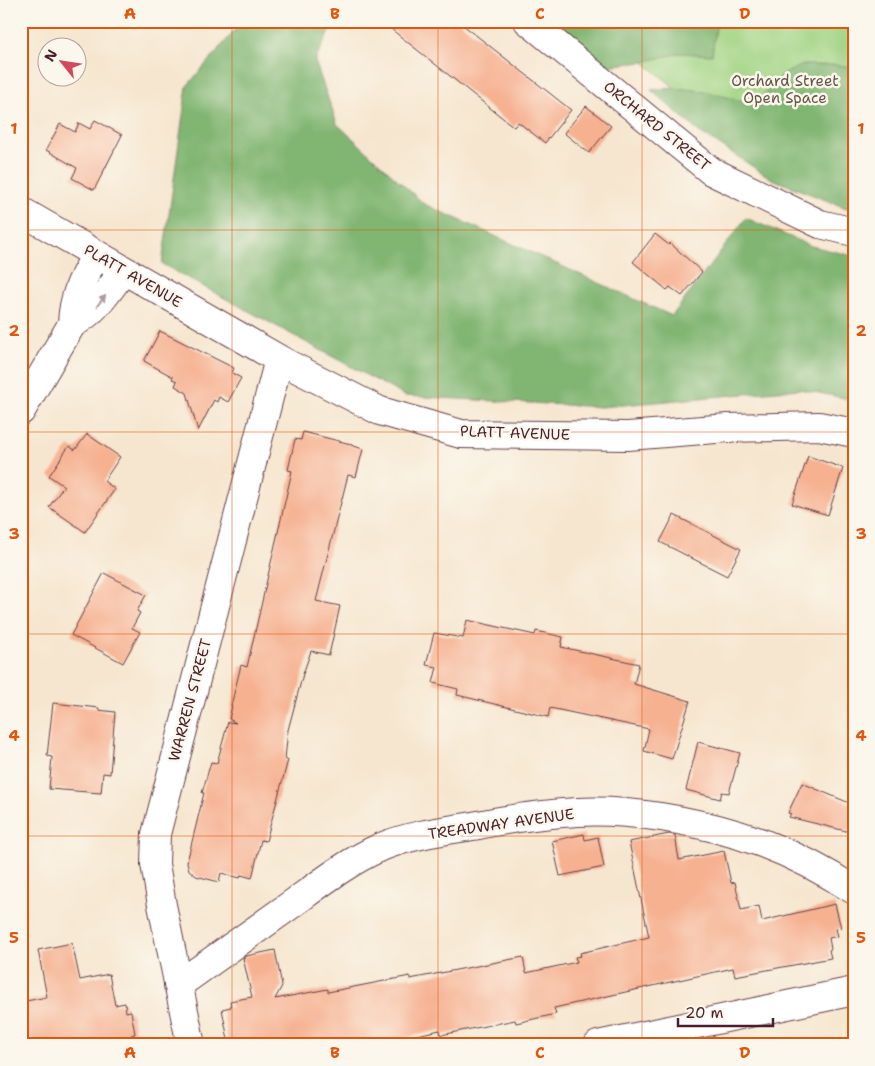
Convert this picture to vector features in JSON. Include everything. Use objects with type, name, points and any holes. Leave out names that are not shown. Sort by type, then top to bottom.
[{"type":"street","name":"ORCHARD STREET","points":[[528,21],[711,171],[820,224],[854,232]]},
{"type":"street","name":"PLATT AVENUE","points":[[21,211],[279,359],[380,411],[461,434],[628,436],[728,428],[819,426],[854,433]]},
{"type":"street","points":[[72,324],[72,308],[78,288],[96,255]]},
{"type":"street","points":[[21,411],[72,324],[95,308],[123,271]]},
{"type":"street","name":"WARREN STREET","points":[[191,1045],[155,864],[156,834],[279,359]]},
{"type":"street","name":"TREADWAY AVENUE","points":[[178,985],[333,875],[365,855],[389,844],[413,837],[495,822],[578,812],[628,813],[683,821],[714,827],[760,841],[784,851],[854,890]]},
{"type":"street","points":[[598,1045],[693,1035],[854,990]]},
{"type":"green space","points":[[243,21],[334,21],[315,61],[337,124],[424,204],[672,316],[746,218],[811,246],[854,256],[854,400],[799,389],[601,407],[405,396],[162,264],[187,86]]},
{"type":"green space","points":[[553,21],[717,21],[712,55],[680,53],[643,62],[606,66]]},
{"type":"green space","name":"Orchard Street Open Space","points":[[593,21],[854,21],[854,196],[769,164]]},
{"type":"green space","points":[[803,65],[854,67],[854,211],[772,179],[698,131],[651,90],[675,88],[705,91],[741,101],[762,97],[781,75]]},
{"type":"building","points":[[381,21],[458,21],[571,110],[545,143],[518,122],[514,127]]},
{"type":"building","points":[[586,106],[611,126],[589,153],[564,133]]},
{"type":"building","points":[[95,120],[122,135],[94,190],[72,178],[77,168],[46,150],[60,124],[75,132],[79,123],[90,129]]},
{"type":"building","points":[[655,234],[669,245],[670,243],[702,272],[682,296],[670,287],[667,290],[633,262]]},
{"type":"building","points":[[160,331],[234,368],[232,373],[241,378],[228,402],[219,397],[217,402],[214,400],[198,431],[187,393],[175,386],[177,381],[172,379],[173,377],[144,361]]},
{"type":"building","points":[[303,432],[351,444],[363,449],[356,477],[348,475],[316,601],[340,606],[329,655],[311,651],[303,674],[288,730],[285,759],[288,760],[266,841],[261,840],[252,878],[241,875],[240,878],[221,873],[219,882],[196,876],[189,870],[187,862],[204,793],[202,793],[211,762],[217,763],[228,722],[236,723],[229,719],[231,706],[241,665],[247,667],[292,471],[288,470],[295,439],[301,440]]},
{"type":"building","points":[[87,434],[120,457],[104,481],[115,489],[85,532],[49,507],[64,486],[49,476],[69,446],[75,450]]},
{"type":"building","points":[[808,456],[843,468],[828,515],[792,504]]},
{"type":"building","points":[[674,515],[741,549],[727,576],[660,542]]},
{"type":"building","points":[[104,573],[146,595],[137,611],[140,613],[132,628],[140,632],[123,663],[71,635]]},
{"type":"building","points":[[467,620],[535,635],[536,631],[563,637],[561,647],[639,664],[634,684],[690,701],[672,759],[644,751],[649,729],[550,708],[548,717],[457,695],[458,689],[433,683],[437,667],[426,665],[434,633],[463,638]]},
{"type":"building","points":[[53,703],[99,708],[98,710],[115,712],[110,774],[103,773],[101,793],[49,789],[52,757],[47,756]]},
{"type":"building","points":[[698,742],[740,753],[729,793],[722,792],[720,799],[686,790]]},
{"type":"building","points":[[802,783],[854,805],[854,833],[789,817],[791,814],[788,813]]},
{"type":"building","points":[[584,834],[585,840],[598,837],[604,867],[560,876],[552,841]]},
{"type":"building","points":[[669,834],[675,835],[679,860],[724,851],[731,883],[735,882],[741,910],[759,906],[762,921],[835,904],[841,928],[836,929],[838,936],[829,938],[831,958],[735,976],[733,968],[554,1008],[556,1014],[516,1023],[515,1020],[441,1035],[440,1030],[370,1045],[229,1045],[222,1009],[231,1007],[230,1001],[252,997],[243,958],[246,956],[275,950],[282,986],[275,999],[328,989],[328,992],[410,976],[410,979],[523,957],[526,973],[577,962],[575,957],[581,956],[580,953],[649,937],[629,842]]},
{"type":"building","points":[[72,943],[80,980],[109,974],[115,1005],[125,1003],[126,1012],[131,1011],[135,1034],[131,1035],[133,1045],[21,1045],[21,1002],[47,997],[38,950]]}]
